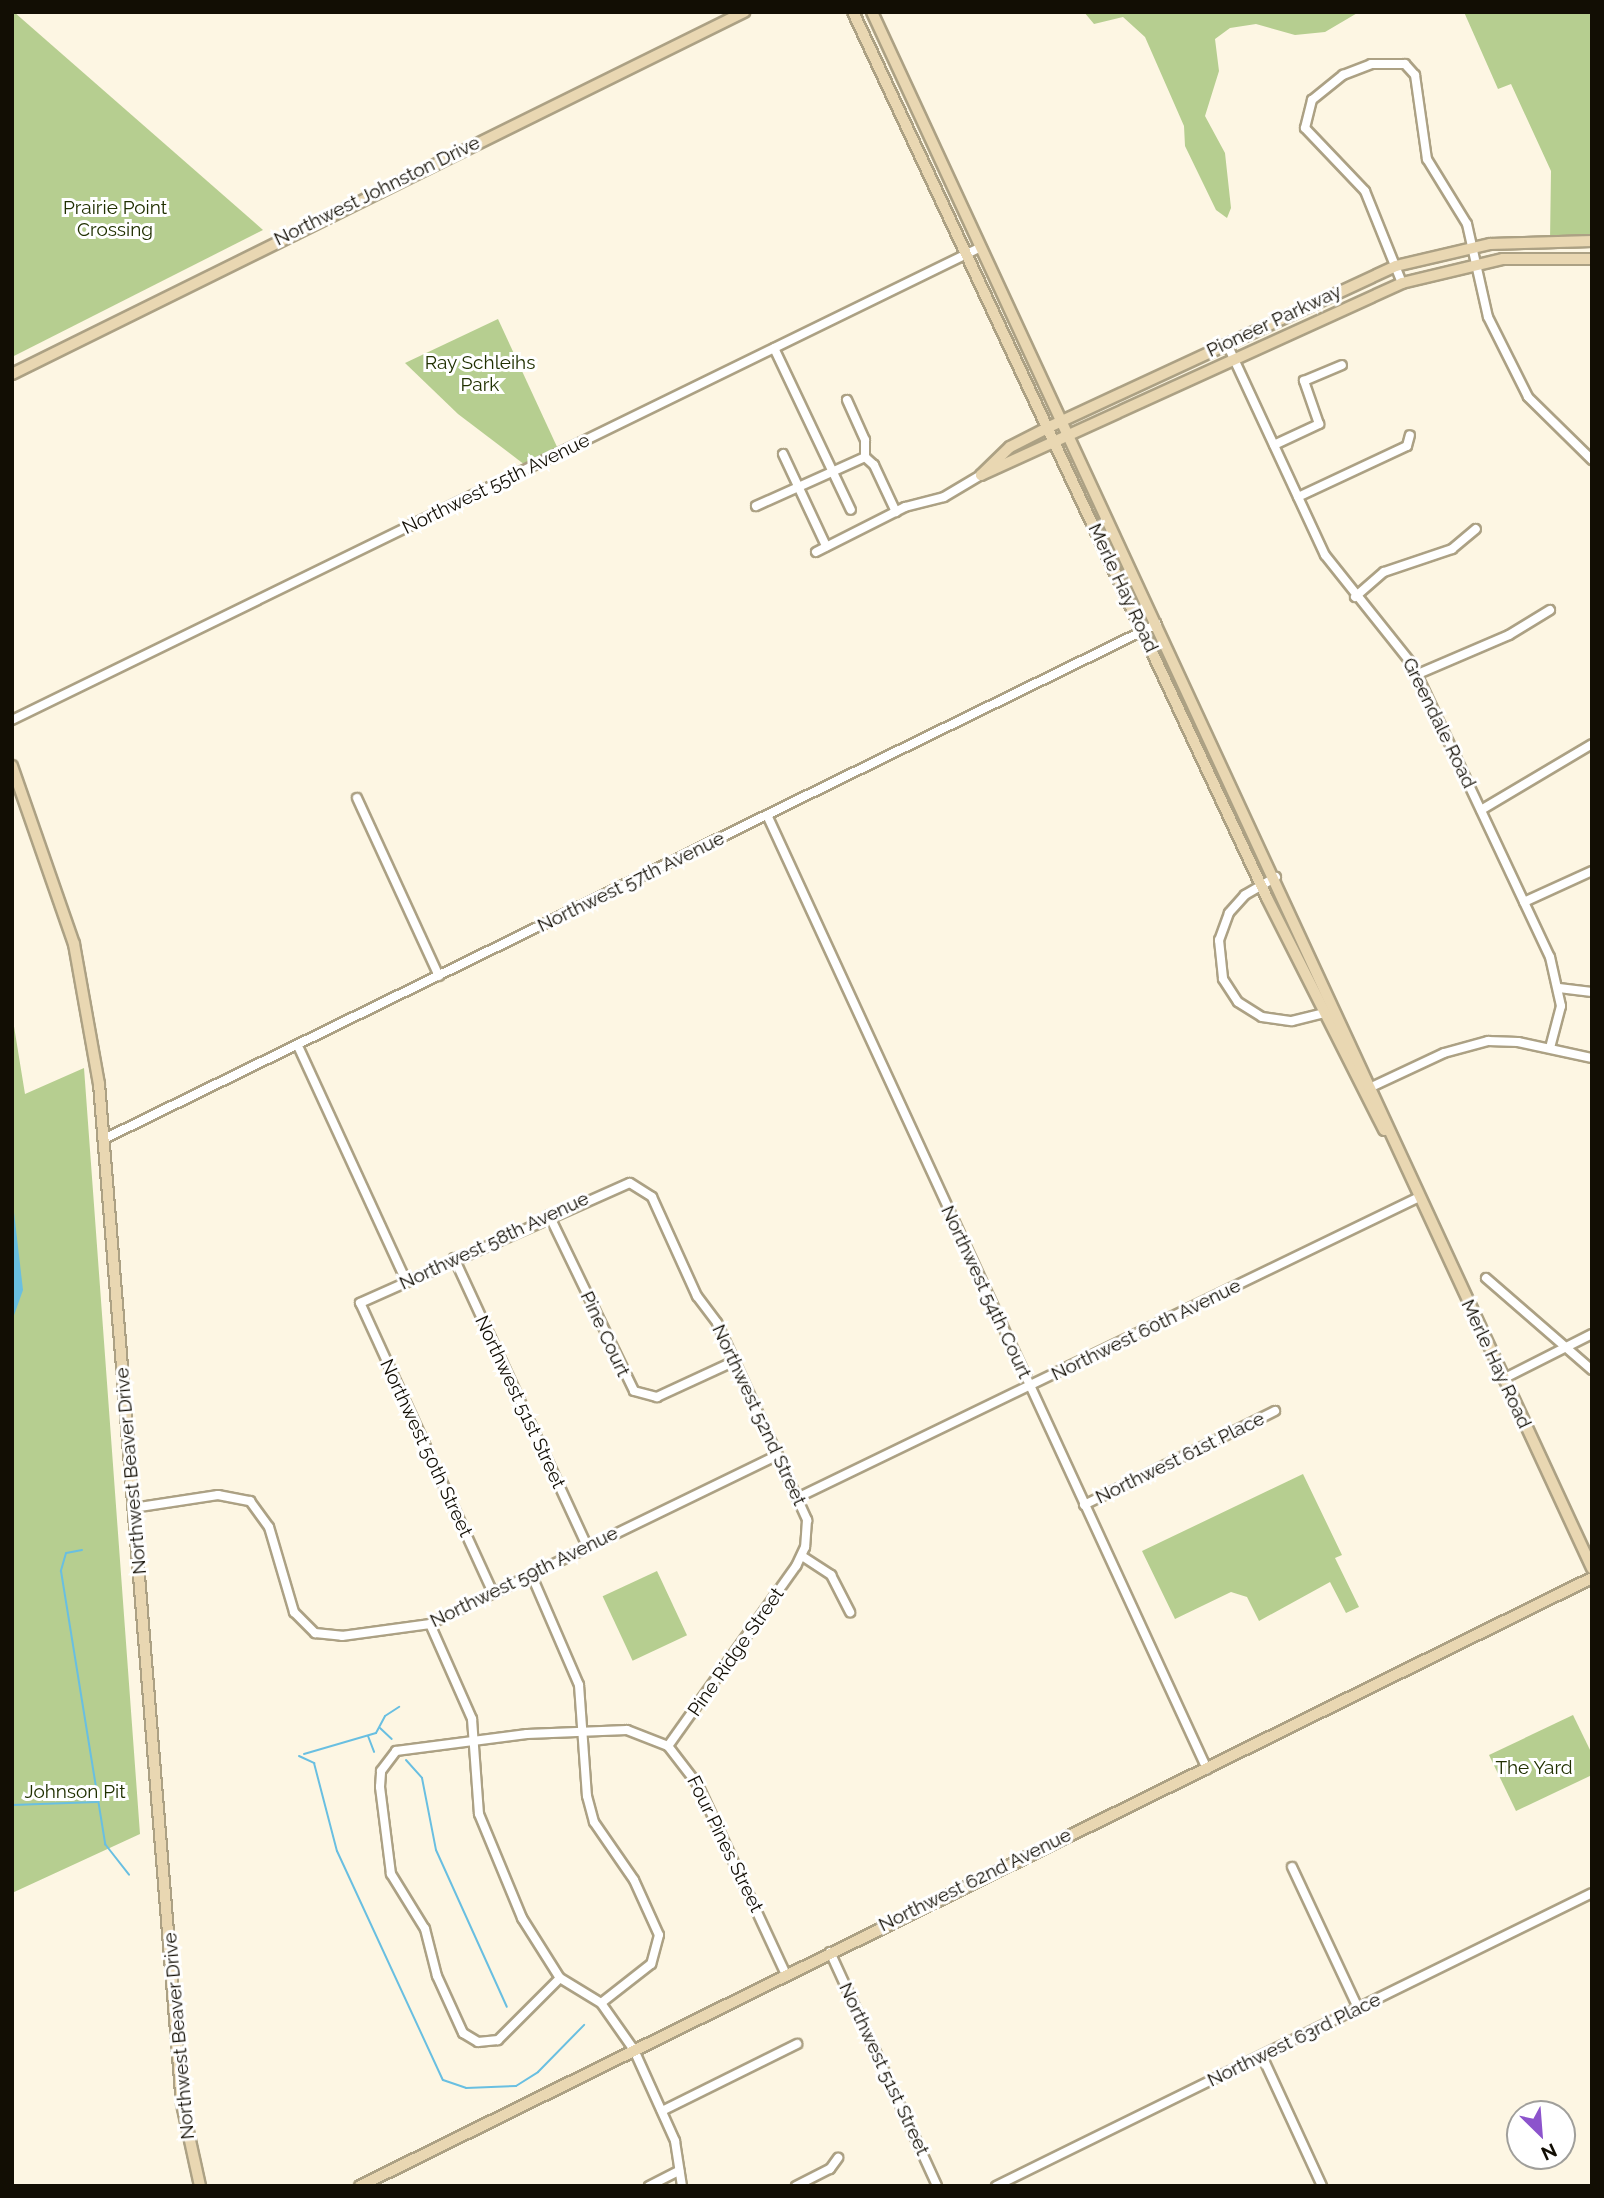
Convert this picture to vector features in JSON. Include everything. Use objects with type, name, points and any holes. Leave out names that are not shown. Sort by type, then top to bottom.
[{"type":"main road","name":"Northwest Johnston Drive","points":[[12,374],[744,12]]},
{"type":"main road","name":"Merle Hay Road","points":[[853,12],[969,255],[1261,885],[1324,1014],[1367,1089],[1592,1568]]},
{"type":"main road","name":"Merle Hay Road","points":[[872,12],[979,248],[1070,435],[1276,877],[1336,1008],[1367,1089]]},
{"type":"main road","name":"Pioneer Parkway","points":[[981,475],[1010,447],[1049,427],[1396,266],[1471,247],[1536,240],[1592,242]]},
{"type":"main road","name":"Pioneer Parkway","points":[[981,475],[1402,283],[1474,264],[1538,255],[1592,259]]},
{"type":"main road","name":"Northwest Beaver Drive","points":[[12,766],[74,944],[104,1139],[182,2104],[200,2186]]},
{"type":"main road","name":"Northwest 62nd Avenue","points":[[360,2186],[785,1972],[1207,1769],[1592,1578]]},
{"type":"street","points":[[1402,283],[1372,202],[1313,141],[1304,119],[1320,93],[1371,64],[1405,64],[1415,75],[1427,159],[1462,211],[1489,317],[1528,397],[1592,460]]},
{"type":"street","name":"Northwest 55th Avenue","points":[[12,720],[979,248]]},
{"type":"street","name":"Greendale Road","points":[[1227,344],[1325,555],[1355,597],[1400,645],[1418,674],[1524,902],[1559,988],[1558,1028],[1550,1048]]},
{"type":"street","points":[[774,348],[851,510]]},
{"type":"street","points":[[1274,445],[1319,424],[1304,381],[1342,365]]},
{"type":"street","points":[[847,400],[866,440],[865,457]]},
{"type":"street","points":[[1298,497],[1407,446],[1410,435]]},
{"type":"street","points":[[783,454],[826,546]]},
{"type":"street","points":[[756,506],[865,457]]},
{"type":"street","points":[[865,457],[874,465],[896,512]]},
{"type":"street","name":"Pioneer Parkway","points":[[816,552],[896,512],[944,497],[981,475]]},
{"type":"street","points":[[1355,597],[1384,572],[1452,549],[1476,529]]},
{"type":"street","points":[[1418,674],[1509,635],[1550,610]]},
{"type":"street","name":"Northwest 57th Avenue","points":[[104,1139],[1157,624]]},
{"type":"street","points":[[1481,810],[1516,794],[1559,760],[1592,744]]},
{"type":"street","points":[[357,797],[439,976]]},
{"type":"street","name":"Northwest 54th Court","points":[[767,815],[1207,1769]]},
{"type":"street","points":[[1524,902],[1592,871]]},
{"type":"street","points":[[1276,877],[1239,900],[1222,927],[1218,958],[1226,985],[1238,1002],[1262,1017],[1292,1021],[1324,1014],[1336,1008]]},
{"type":"street","points":[[1559,988],[1592,992]]},
{"type":"street","points":[[1367,1089],[1473,1044],[1518,1042],[1591,1058]]},
{"type":"street","points":[[298,1045],[407,1281]]},
{"type":"street","name":"Northwest 58th Avenue","points":[[360,1303],[549,1215],[630,1183]]},
{"type":"street","name":"Northwest 52nd Street","points":[[630,1183],[652,1197],[697,1296],[735,1361],[799,1497],[807,1520],[802,1556]]},
{"type":"street","name":"Northwest 60th Avenue","points":[[799,1497],[1417,1198]]},
{"type":"street","name":"Pine Court","points":[[549,1215],[634,1391],[657,1397],[735,1361]]},
{"type":"street","name":"Northwest 51st Street","points":[[454,1258],[587,1546]]},
{"type":"street","points":[[1486,1279],[1592,1370]]},
{"type":"street","name":"Northwest 50th Street","points":[[360,1303],[494,1593]]},
{"type":"street","points":[[1503,1379],[1592,1334]]},
{"type":"street","name":"Northwest 61st Place","points":[[1084,1505],[1275,1410]]},
{"type":"street","name":"Northwest 59th Avenue","points":[[133,1508],[218,1495],[250,1501],[269,1527],[294,1612],[315,1633],[342,1636],[430,1624],[778,1455]]},
{"type":"street","points":[[802,1556],[831,1574],[850,1612]]},
{"type":"street","name":"Pine Ridge Street","points":[[668,1746],[802,1556]]},
{"type":"street","points":[[530,1574],[576,1673],[587,1796],[594,1822],[634,1880],[660,1941],[651,1964],[601,2003]]},
{"type":"street","points":[[430,1624],[477,1740],[477,1802],[483,1829],[528,1929],[560,1978],[601,2003],[634,2050],[675,2141],[682,2186]]},
{"type":"street","points":[[560,1978],[498,2040],[478,2042],[463,2033],[437,1976],[425,1929],[391,1874],[380,1787],[389,1758],[405,1746],[627,1730],[668,1746]]},
{"type":"street","name":"Four Pines Street","points":[[668,1746],[698,1784],[785,1972]]},
{"type":"street","points":[[1292,1867],[1358,2008]]},
{"type":"street","name":"Northwest 63rd Place","points":[[996,2186],[1592,1893]]},
{"type":"street","name":"Northwest 51st Street","points":[[830,1952],[937,2186]]},
{"type":"street","points":[[662,2111],[797,2044]]},
{"type":"street","points":[[1262,2056],[1322,2186]]},
{"type":"street","points":[[796,2186],[830,2169],[838,2158]]},
{"type":"street","points":[[649,2186],[679,2171]]},
{"type":"green space","name":"Prairie Point Crossing","points":[[12,12],[263,230],[12,357]]},
{"type":"green space","points":[[1084,12],[1359,12],[1325,32],[1295,35],[1256,24],[1230,28],[1215,39],[1219,71],[1205,116],[1225,153],[1231,208],[1227,218],[1216,210],[1185,146],[1184,126],[1145,37],[1123,17],[1094,24]]},
{"type":"green space","points":[[1464,12],[1592,12],[1592,241],[1550,240],[1551,171],[1511,84],[1498,89]]},
{"type":"green space","name":"Ray Schleihs Park","points":[[498,319],[558,449],[525,465],[458,414],[405,363]]},
{"type":"green space","name":"Johnson Pit","points":[[12,1014],[25,1094],[84,1068],[140,1834],[12,1893]]},
{"type":"green space","points":[[1303,1474],[1342,1555],[1335,1558],[1359,1607],[1346,1613],[1330,1582],[1259,1621],[1247,1597],[1231,1592],[1175,1619],[1142,1551]]},
{"type":"green space","points":[[657,1571],[687,1635],[633,1661],[603,1596]]},
{"type":"green space","name":"The Yard","points":[[1573,1715],[1592,1754],[1592,1775],[1516,1811],[1489,1755]]},
{"type":"water","points":[[12,1195],[23,1290],[12,1321]]},
{"type":"waterway","points":[[82,1550],[66,1553],[61,1571],[105,1844],[129,1875]]},
{"type":"waterway","points":[[304,1754],[376,1733],[385,1716],[399,1707]]},
{"type":"waterway","points":[[380,1728],[392,1739]]},
{"type":"waterway","points":[[368,1736],[374,1752]]},
{"type":"waterway","points":[[299,1756],[314,1763],[337,1851],[443,2080],[466,2088],[516,2086],[538,2072],[584,2025]]},
{"type":"waterway","points":[[406,1760],[422,1778],[436,1850],[507,2007]]},
{"type":"waterway","points":[[12,1805],[97,1802]]}]
